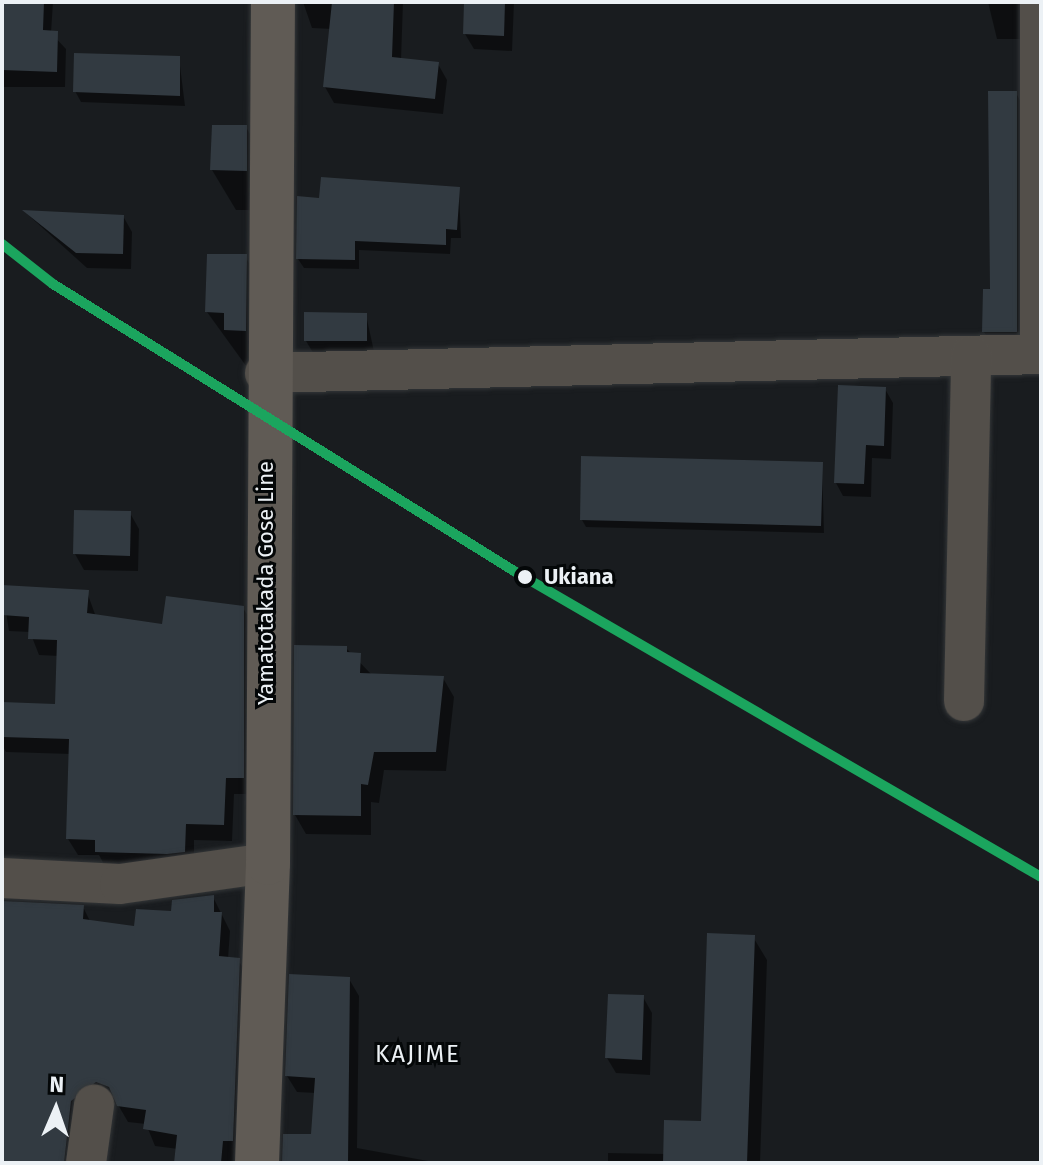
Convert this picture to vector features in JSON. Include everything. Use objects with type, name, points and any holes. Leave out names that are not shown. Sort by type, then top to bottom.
[{"type":"main road","name":"Yamatotakada Gose Line","points":[[257,1163],[268,863],[265,373],[273,2]]},
{"type":"street","points":[[265,373],[1040,354],[1040,2]]},
{"type":"street","points":[[964,701],[971,356]]},
{"type":"street","points":[[2,878],[120,884],[268,863]]},
{"type":"street","points":[[86,1163],[94,1105]]},
{"type":"building","points":[[2,2],[44,2],[43,30],[58,31],[57,72],[2,70]]},
{"type":"building","points":[[332,2],[394,2],[392,57],[439,62],[435,99],[323,87]]},
{"type":"building","points":[[464,2],[505,2],[504,36],[463,34]]},
{"type":"building","points":[[74,53],[180,56],[180,96],[73,92]]},
{"type":"building","points":[[988,91],[1017,91],[1017,332],[982,332],[983,289],[990,289]]},
{"type":"building","points":[[212,125],[247,125],[247,171],[210,170]]},
{"type":"building","points":[[321,177],[460,187],[457,230],[446,229],[446,245],[355,241],[355,260],[296,259],[297,196],[319,198]]},
{"type":"building","points":[[22,210],[124,215],[123,254],[76,253]]},
{"type":"building","points":[[207,254],[247,254],[246,331],[224,330],[224,313],[205,312]]},
{"type":"building","points":[[304,312],[367,313],[367,341],[304,341]]},
{"type":"building","points":[[838,385],[886,387],[884,446],[866,445],[864,484],[834,483]]},
{"type":"building","points":[[581,456],[823,462],[821,526],[580,520]]},
{"type":"building","points":[[74,510],[131,511],[130,556],[73,554]]},
{"type":"building","points":[[2,585],[89,590],[87,613],[162,624],[166,596],[244,606],[244,778],[226,778],[224,825],[186,824],[185,852],[167,854],[95,852],[95,840],[66,839],[69,739],[2,737],[2,702],[55,704],[57,640],[28,639],[29,617],[2,615]]},
{"type":"building","points":[[294,645],[347,646],[347,652],[361,653],[360,673],[444,676],[436,752],[374,752],[368,785],[361,784],[361,816],[293,815]]},
{"type":"building","points":[[214,895],[214,912],[222,912],[219,956],[240,958],[233,1141],[223,1141],[221,1163],[174,1163],[177,1135],[143,1129],[146,1110],[117,1106],[109,1087],[96,1082],[71,1101],[64,1163],[2,1163],[2,901],[84,905],[83,919],[134,926],[136,909],[171,911],[172,900]]},
{"type":"building","points":[[707,933],[755,935],[747,1163],[663,1163],[664,1120],[701,1121]]},
{"type":"building","points":[[289,974],[350,977],[348,1163],[282,1163],[283,1134],[311,1134],[315,1078],[285,1076]]},
{"type":"building","points":[[608,994],[644,995],[642,1060],[605,1058]]},
{"type":"transit line","points":[[2,244],[53,284],[514,571],[1041,877]]},
{"type":"place","name":"Ukiana","points":[[525,577]]},
{"type":"district","name":"KAJIME","points":[[418,1055]]}]
